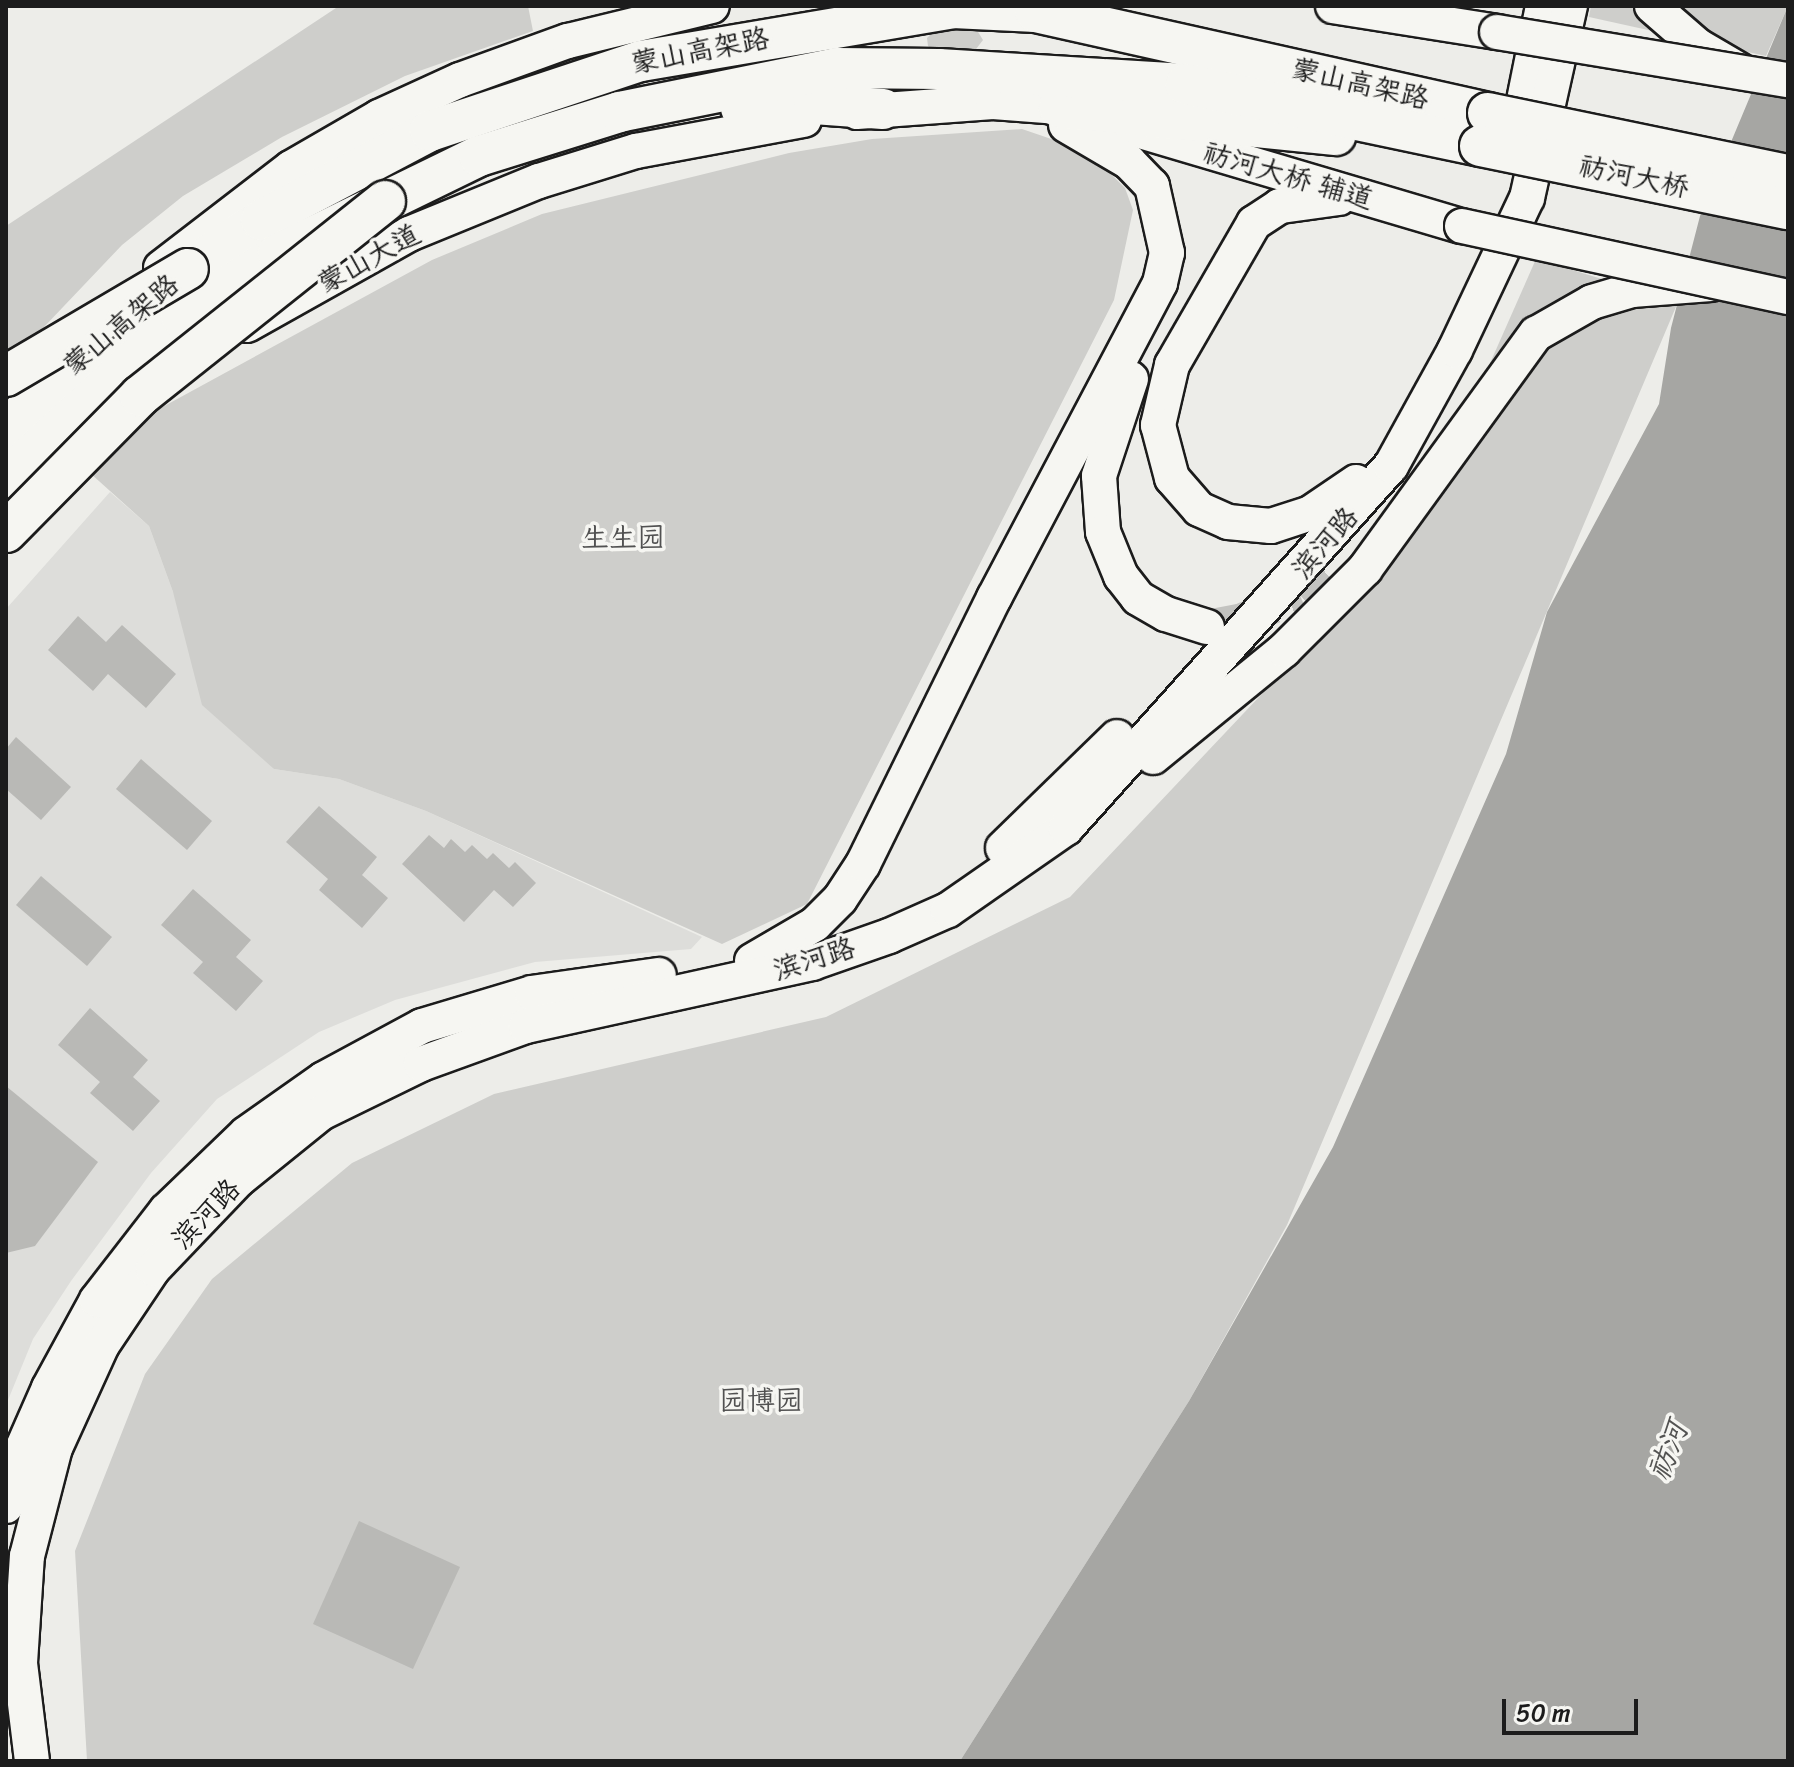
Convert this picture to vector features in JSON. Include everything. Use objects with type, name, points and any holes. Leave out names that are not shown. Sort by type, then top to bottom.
[{"type":"highway","points":[[648,30],[791,6]]},
{"type":"highway","name":"蒙山高架路","points":[[6,430],[57,378],[188,269],[261,220],[430,131],[580,77],[648,30],[953,8],[1036,12],[1484,129]]},
{"type":"highway","name":"蒙山高架路","points":[[6,478],[181,317],[278,254],[479,156],[628,111],[837,68],[1090,74],[1201,87],[1484,129]]},
{"type":"highway","points":[[628,111],[814,104],[883,109]]},
{"type":"highway","points":[[1059,107],[1203,125],[1484,129]]},
{"type":"highway","name":"祊河大桥","points":[[1484,129],[1788,175]]},
{"type":"highway","name":"祊河大桥","points":[[1484,129],[1788,209]]},
{"type":"highway","points":[[6,532],[140,396],[385,201]]},
{"type":"highway","points":[[6,376],[188,269]]},
{"type":"main road","points":[[6,402],[182,250],[291,168],[379,117],[460,80],[568,41],[648,30],[712,6]]},
{"type":"main road","points":[[1333,6],[1788,80]]},
{"type":"main road","points":[[1433,6],[1497,32]]},
{"type":"main road","name":"滨河路","points":[[6,1506],[19,1456],[49,1388],[97,1300],[166,1211],[246,1134],[324,1079],[422,1026],[532,993],[752,961],[809,948],[937,897],[1006,846],[1055,803],[1356,482],[1463,295],[1503,199],[1543,6]]},
{"type":"main road","name":"滨河路","points":[[32,1761],[20,1663],[27,1556],[55,1448],[102,1345],[153,1269],[238,1180],[321,1113],[421,1064],[526,1026],[812,963],[889,936],[948,910],[1066,828],[1391,466],[1455,350],[1527,198],[1570,6]]},
{"type":"main road","points":[[1652,6],[1698,46],[1739,70]]},
{"type":"main road","points":[[993,102],[1068,126],[1129,162],[1152,186],[1167,253],[1099,476],[1103,532],[1121,576],[1138,598],[1166,614],[1207,627]]},
{"type":"main road","name":"祊河大桥 辅道","points":[[784,122],[883,109],[993,102],[1059,107],[1462,226],[1788,297]]},
{"type":"main road","name":"蒙山大道","points":[[6,500],[130,384],[286,305],[409,234],[539,181],[636,151],[784,122]]},
{"type":"main road","points":[[1334,566],[1437,428],[1469,372],[1533,227],[1540,198],[1540,143]]},
{"type":"main road","points":[[1356,482],[1309,514],[1283,522],[1228,522],[1199,509],[1172,478],[1158,425],[1172,365],[1254,223],[1301,200],[1359,197]]},
{"type":"main road","points":[[752,961],[815,924],[840,899],[863,864],[994,598],[1160,283]]},
{"type":"main road","points":[[1066,828],[1284,650],[1365,569],[1432,481],[1489,392],[1536,334],[1592,302],[1632,290],[1725,283]]},
{"type":"shaded area","points":[[110,492],[149,526],[173,592],[274,769],[339,779],[426,811],[702,937],[691,949],[535,962],[395,1000],[319,1032],[217,1099],[151,1173],[71,1281],[33,1339],[6,1405],[6,609]]},
{"type":"green space","points":[[339,6],[528,6],[533,31],[405,76],[282,137],[183,196],[122,245],[6,367],[6,226]]},
{"type":"green space","points":[[1591,6],[1788,6],[1766,56],[1589,17]]},
{"type":"green space","points":[[975,27],[983,40],[973,53],[933,51],[928,46],[927,38],[937,28]]},
{"type":"green space","name":"生生园","points":[[1022,129],[1063,143],[1108,171],[1125,188],[1133,210],[1114,300],[807,904],[722,944],[426,811],[339,779],[274,769],[202,705],[173,592],[149,526],[90,473],[157,410],[432,260],[542,214],[789,153],[872,139]]},
{"type":"green space","name":"园博园","points":[[1536,259],[1678,302],[1287,1225],[1189,1401],[960,1761],[87,1761],[75,1551],[145,1374],[212,1279],[352,1163],[494,1094],[826,1017],[1070,897],[1293,661],[1426,508]]},
{"type":"water","name":"祊河","points":[[1788,6],[1788,1761],[960,1761],[1189,1401],[1333,1147],[1506,754],[1547,612],[1659,404],[1671,328],[1700,216]]},
{"type":"building","points":[[78,616],[106,642],[122,625],[176,674],[146,708],[108,674],[93,691],[48,650]]},
{"type":"building","points":[[16,737],[71,787],[41,820],[6,789],[6,749]]},
{"type":"building","points":[[141,759],[212,821],[187,850],[116,789]]},
{"type":"building","points":[[319,806],[377,857],[362,875],[388,898],[362,928],[319,890],[328,879],[286,842]]},
{"type":"building","points":[[429,835],[444,848],[451,839],[465,852],[472,845],[487,859],[493,853],[509,868],[515,862],[536,883],[513,907],[494,890],[464,922],[402,864]]},
{"type":"building","points":[[41,876],[112,937],[87,966],[16,905]]},
{"type":"building","points":[[193,889],[251,940],[236,957],[263,981],[236,1011],[193,973],[203,962],[161,925]]},
{"type":"building","points":[[90,1008],[148,1060],[133,1077],[160,1101],[133,1131],[90,1093],[100,1082],[58,1045]]},
{"type":"building","points":[[6,1086],[98,1162],[35,1246],[6,1253]]},
{"type":"building","points":[[359,1521],[460,1567],[413,1669],[313,1624]]},
{"type":"tunnel","points":[[1207,627],[1242,620],[1300,595],[1334,566]]}]
